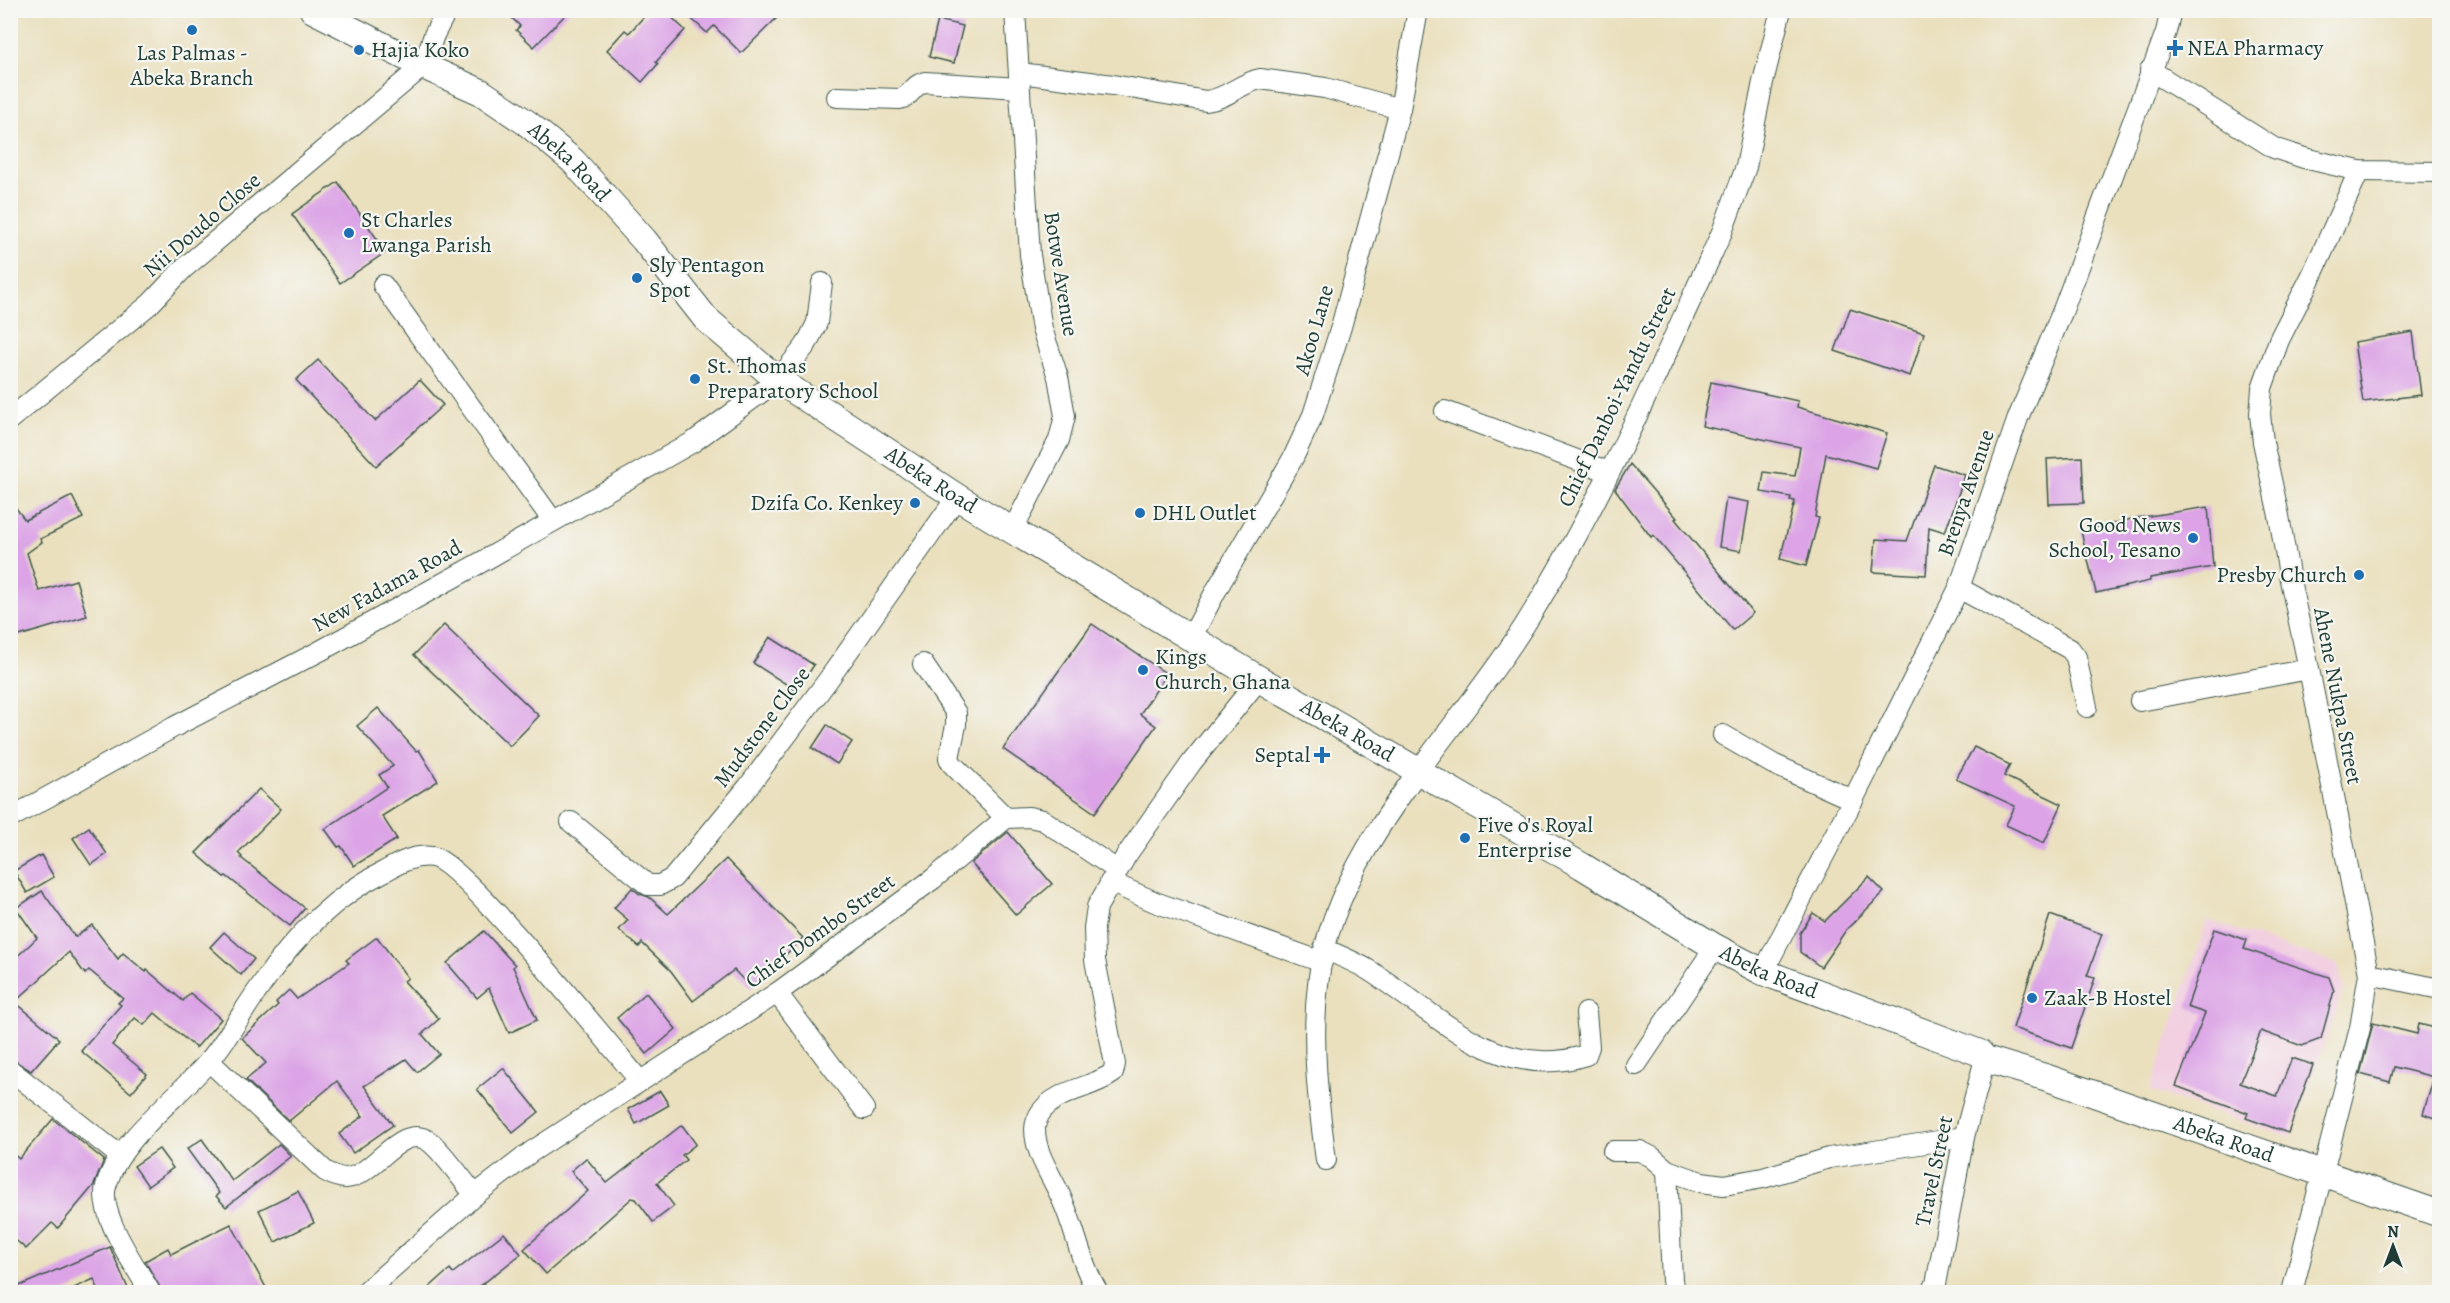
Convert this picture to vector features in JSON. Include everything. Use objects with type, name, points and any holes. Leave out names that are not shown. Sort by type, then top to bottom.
[{"type":"street","name":"Abeka Road","points":[[313,10],[423,66],[481,92],[527,123],[573,161],[644,240],[706,319],[778,380],[1012,531],[1259,679],[1420,770],[1679,923],[1715,947],[1763,972],[1980,1053],[1985,1059],[2048,1078],[2439,1214]]},
{"type":"street","points":[[423,66],[434,35],[447,10]]},
{"type":"street","name":"Botwe Avenue","points":[[1012,531],[1059,440],[1065,416],[1058,377],[1042,329],[1030,255],[1016,10]]},
{"type":"street","name":"Akoo Lane","points":[[1191,638],[1218,586],[1293,458],[1313,415],[1341,327],[1400,109],[1418,10]]},
{"type":"street","name":"Chief Danboi-Yandu Street","points":[[1326,1160],[1316,1079],[1314,1030],[1323,956],[1336,915],[1352,878],[1400,796],[1526,624],[1584,523],[1713,253],[1737,195],[1754,134],[1763,82],[1781,10]]},
{"type":"street","name":"Brenya Avenue","points":[[1763,972],[1853,800],[1959,588],[2018,418],[2062,310],[2166,32],[2171,10]]},
{"type":"street","name":"Nii Doudo Close","points":[[10,419],[150,304],[184,268],[423,66]]},
{"type":"street","points":[[2150,70],[2274,148],[2304,158],[2359,171],[2439,172]]},
{"type":"street","points":[[837,97],[900,99],[906,98],[918,84],[925,82],[1020,81],[1113,85],[1206,101],[1220,99],[1251,81],[1260,79],[1325,88],[1400,109]]},
{"type":"street","name":"Ahene Nukpa Street","points":[[2292,1293],[2360,1028],[2369,974],[2263,442],[2260,414],[2262,388],[2279,340],[2312,275],[2359,171]]},
{"type":"street","name":"New Fadama Road","points":[[10,818],[174,727],[320,651],[693,442],[778,380],[806,345],[817,323],[822,283]]},
{"type":"street","points":[[383,285],[553,521]]},
{"type":"street","points":[[1445,411],[1609,472]]},
{"type":"street","name":"Mudstone Close","points":[[571,822],[648,885],[660,885],[673,878],[748,787],[822,689],[957,497]]},
{"type":"street","points":[[1959,588],[2070,649],[2076,657],[2087,707]]},
{"type":"street","points":[[923,664],[956,713],[956,725],[949,758],[952,764],[1006,818],[1029,817],[1043,820],[1113,876],[1155,902],[1368,969],[1486,1049],[1522,1060],[1575,1059],[1586,1055],[1589,1047],[1586,1013]]},
{"type":"street","points":[[2140,701],[2309,669]]},
{"type":"street","points":[[1098,1293],[1087,1271],[1062,1199],[1043,1162],[1035,1128],[1039,1114],[1051,1100],[1102,1080],[1113,1073],[1115,1064],[1095,960],[1094,928],[1097,908],[1113,876],[1192,762],[1259,679]]},
{"type":"street","points":[[1723,735],[1791,773],[1853,800]]},
{"type":"street","name":"Chief Dombo Street","points":[[365,1293],[475,1195],[531,1152],[777,993],[933,879],[1006,818]]},
{"type":"street","points":[[150,1293],[110,1220],[106,1206],[106,1187],[119,1155],[209,1061],[262,983],[318,918],[372,878],[404,861],[419,857],[434,857],[454,870],[473,888],[640,1081]]},
{"type":"street","points":[[1636,1065],[1715,947]]},
{"type":"street","points":[[2369,974],[2439,989]]},
{"type":"street","points":[[777,993],[864,1109]]},
{"type":"street","name":"Travel Street","points":[[1932,1293],[1936,1284],[1964,1137],[1985,1059]]},
{"type":"street","points":[[209,1061],[325,1171],[336,1177],[357,1176],[399,1144],[409,1138],[418,1137],[430,1142],[475,1195]]},
{"type":"street","points":[[10,1070],[119,1155]]},
{"type":"street","points":[[1613,1151],[1640,1151],[1652,1157],[1667,1170],[1701,1182],[1724,1185],[1763,1178],[1829,1158],[1964,1137]]},
{"type":"street","points":[[1667,1170],[1674,1293]]},
{"type":"shaded area","points":[[2207,920],[2337,964],[2344,988],[2291,1137],[2150,1091]]},
{"type":"building","points":[[504,10],[570,10],[534,47],[516,30],[520,26]]},
{"type":"building","points":[[650,10],[664,10],[685,30],[656,62],[658,64],[642,82],[607,50],[625,30],[629,33]]},
{"type":"building","points":[[682,10],[785,10],[741,53],[714,26],[707,33]]},
{"type":"building","points":[[938,20],[963,26],[954,63],[929,57]]},
{"type":"building","points":[[338,182],[386,252],[340,283],[292,214]]},
{"type":"building","points":[[1850,309],[1924,333],[1910,376],[1835,351]]},
{"type":"building","points":[[2413,332],[2421,395],[2363,402],[2354,342]]},
{"type":"building","points":[[318,360],[375,421],[420,380],[443,405],[376,466],[296,380]]},
{"type":"building","points":[[1711,382],[1798,401],[1797,407],[1887,433],[1876,468],[1826,454],[1815,517],[1819,518],[1806,566],[1780,559],[1795,501],[1790,500],[1791,497],[1761,492],[1764,472],[1795,476],[1800,447],[1702,426]]},
{"type":"building","points":[[2082,457],[2084,503],[2049,504],[2047,459]]},
{"type":"building","points":[[1630,464],[1677,518],[1675,519],[1753,613],[1733,630],[1653,535],[1651,537],[1615,489]]},
{"type":"building","points":[[1934,465],[1965,475],[1945,532],[1929,527],[1926,575],[1873,572],[1876,539],[1907,541]]},
{"type":"building","points":[[72,496],[83,518],[40,539],[42,542],[27,553],[39,591],[76,580],[87,616],[19,636],[10,607],[10,500],[25,520]]},
{"type":"building","points":[[1726,498],[1749,502],[1741,551],[1719,547]]},
{"type":"building","points":[[2208,507],[2213,567],[2150,578],[2150,581],[2096,593],[2081,531],[2136,518]]},
{"type":"building","points":[[1092,624],[1167,674],[1140,714],[1156,726],[1095,813],[1003,749]]},
{"type":"building","points":[[444,625],[539,716],[510,746],[414,655]]},
{"type":"building","points":[[770,637],[814,665],[797,691],[753,663]]},
{"type":"building","points":[[378,708],[416,751],[419,750],[438,781],[382,816],[397,839],[354,866],[341,846],[338,847],[325,829],[387,787],[379,775],[393,766],[357,726]]},
{"type":"building","points":[[827,725],[852,742],[837,764],[812,748]]},
{"type":"building","points":[[1974,747],[2010,765],[2004,776],[2062,804],[2044,843],[2006,825],[2015,806],[1956,779]]},
{"type":"building","points":[[259,789],[281,809],[238,853],[241,858],[305,908],[290,926],[196,853]]},
{"type":"building","points":[[89,827],[107,854],[91,865],[73,838]]},
{"type":"building","points":[[1008,832],[1052,884],[1016,915],[971,863]]},
{"type":"building","points":[[41,855],[54,877],[27,893],[14,871]]},
{"type":"building","points":[[726,859],[803,938],[751,988],[734,970],[693,1001],[671,971],[642,943],[639,947],[619,930],[628,920],[614,908],[632,888],[649,897],[668,914]]},
{"type":"building","points":[[1869,877],[1884,892],[1846,930],[1821,967],[1800,952],[1800,933],[1813,913],[1825,921]]},
{"type":"building","points":[[42,891],[75,937],[92,925],[118,959],[123,953],[183,1001],[190,993],[221,1019],[196,1048],[155,1013],[144,1025],[135,1018],[112,1045],[147,1074],[131,1093],[81,1051],[121,1005],[118,1003],[123,998],[89,970],[85,974],[69,952],[15,1002],[59,1039],[31,1071],[10,1058],[10,963],[37,938],[16,908]]},
{"type":"building","points":[[2050,915],[2102,934],[2087,976],[2095,978],[2071,1048],[2013,1028]]},
{"type":"building","points":[[2214,929],[2247,940],[2244,949],[2329,977],[2334,991],[2321,1039],[2302,1046],[2261,1031],[2240,1083],[2277,1096],[2292,1058],[2313,1065],[2288,1133],[2246,1118],[2248,1113],[2176,1086],[2205,1013],[2187,1007]]},
{"type":"building","points":[[484,931],[515,965],[513,967],[537,1020],[509,1033],[489,988],[477,998],[447,963]]},
{"type":"building","points":[[224,932],[254,959],[241,975],[210,947]]},
{"type":"building","points":[[377,937],[408,978],[404,981],[439,1019],[422,1034],[439,1054],[417,1072],[406,1059],[364,1086],[393,1125],[353,1153],[339,1134],[363,1116],[337,1081],[289,1121],[246,1080],[266,1063],[242,1038],[278,1005],[276,1002],[289,990],[297,999],[349,963],[346,960]]},
{"type":"building","points":[[646,993],[676,1029],[647,1054],[617,1018]]},
{"type":"building","points":[[2373,1023],[2417,1034],[2419,1024],[2439,1029],[2439,1119],[2423,1114],[2434,1077],[2394,1067],[2390,1082],[2360,1074]]},
{"type":"building","points":[[503,1068],[539,1112],[513,1133],[477,1089]]},
{"type":"building","points":[[660,1091],[669,1105],[636,1124],[628,1109]]},
{"type":"building","points":[[53,1119],[104,1160],[94,1185],[58,1228],[52,1223],[26,1249],[10,1235],[10,1151],[19,1159]]},
{"type":"building","points":[[682,1125],[696,1144],[682,1155],[686,1160],[657,1183],[674,1206],[653,1222],[636,1199],[632,1198],[546,1274],[524,1249],[588,1191],[571,1171],[586,1158],[607,1183]]},
{"type":"building","points":[[202,1139],[232,1181],[279,1144],[291,1156],[226,1207],[216,1196],[219,1193],[187,1149]]},
{"type":"building","points":[[159,1149],[173,1168],[148,1186],[134,1166]]},
{"type":"building","points":[[298,1191],[314,1223],[275,1242],[259,1210]]},
{"type":"building","points":[[231,1224],[269,1293],[163,1293],[145,1261],[168,1248],[171,1254]]},
{"type":"building","points":[[504,1233],[521,1254],[471,1293],[423,1293],[450,1269],[453,1273]]},
{"type":"building","points":[[110,1247],[130,1293],[100,1293],[94,1279],[63,1293],[10,1293],[10,1290]]},
{"type":"place","name":"Las Palmas - Abeka Branch","points":[[192,30]]},
{"type":"place","name":"NEA Pharmacy","points":[[2175,48]]},
{"type":"place","name":"Hajia Koko","points":[[359,50]]},
{"type":"place","name":"St Charles Lwanga Parish","points":[[349,233]]},
{"type":"place","name":"Sly Pentagon Spot","points":[[637,278]]},
{"type":"place","name":"St. Thomas Preparatory School","points":[[695,379]]},
{"type":"place","name":"Dzifa Co. Kenkey","points":[[915,503]]},
{"type":"place","name":"DHL Outlet","points":[[1140,513]]},
{"type":"place","name":"Good News School, Tesano","points":[[2193,538]]},
{"type":"place","name":"Presby Church","points":[[2359,575]]},
{"type":"place","name":"Kings Church, Ghana","points":[[1143,670]]},
{"type":"place","name":"Septal","points":[[1322,755]]},
{"type":"place","name":"Five o's Royal Enterprise","points":[[1465,838]]},
{"type":"place","name":"Zaak-B Hostel","points":[[2032,998]]}]
